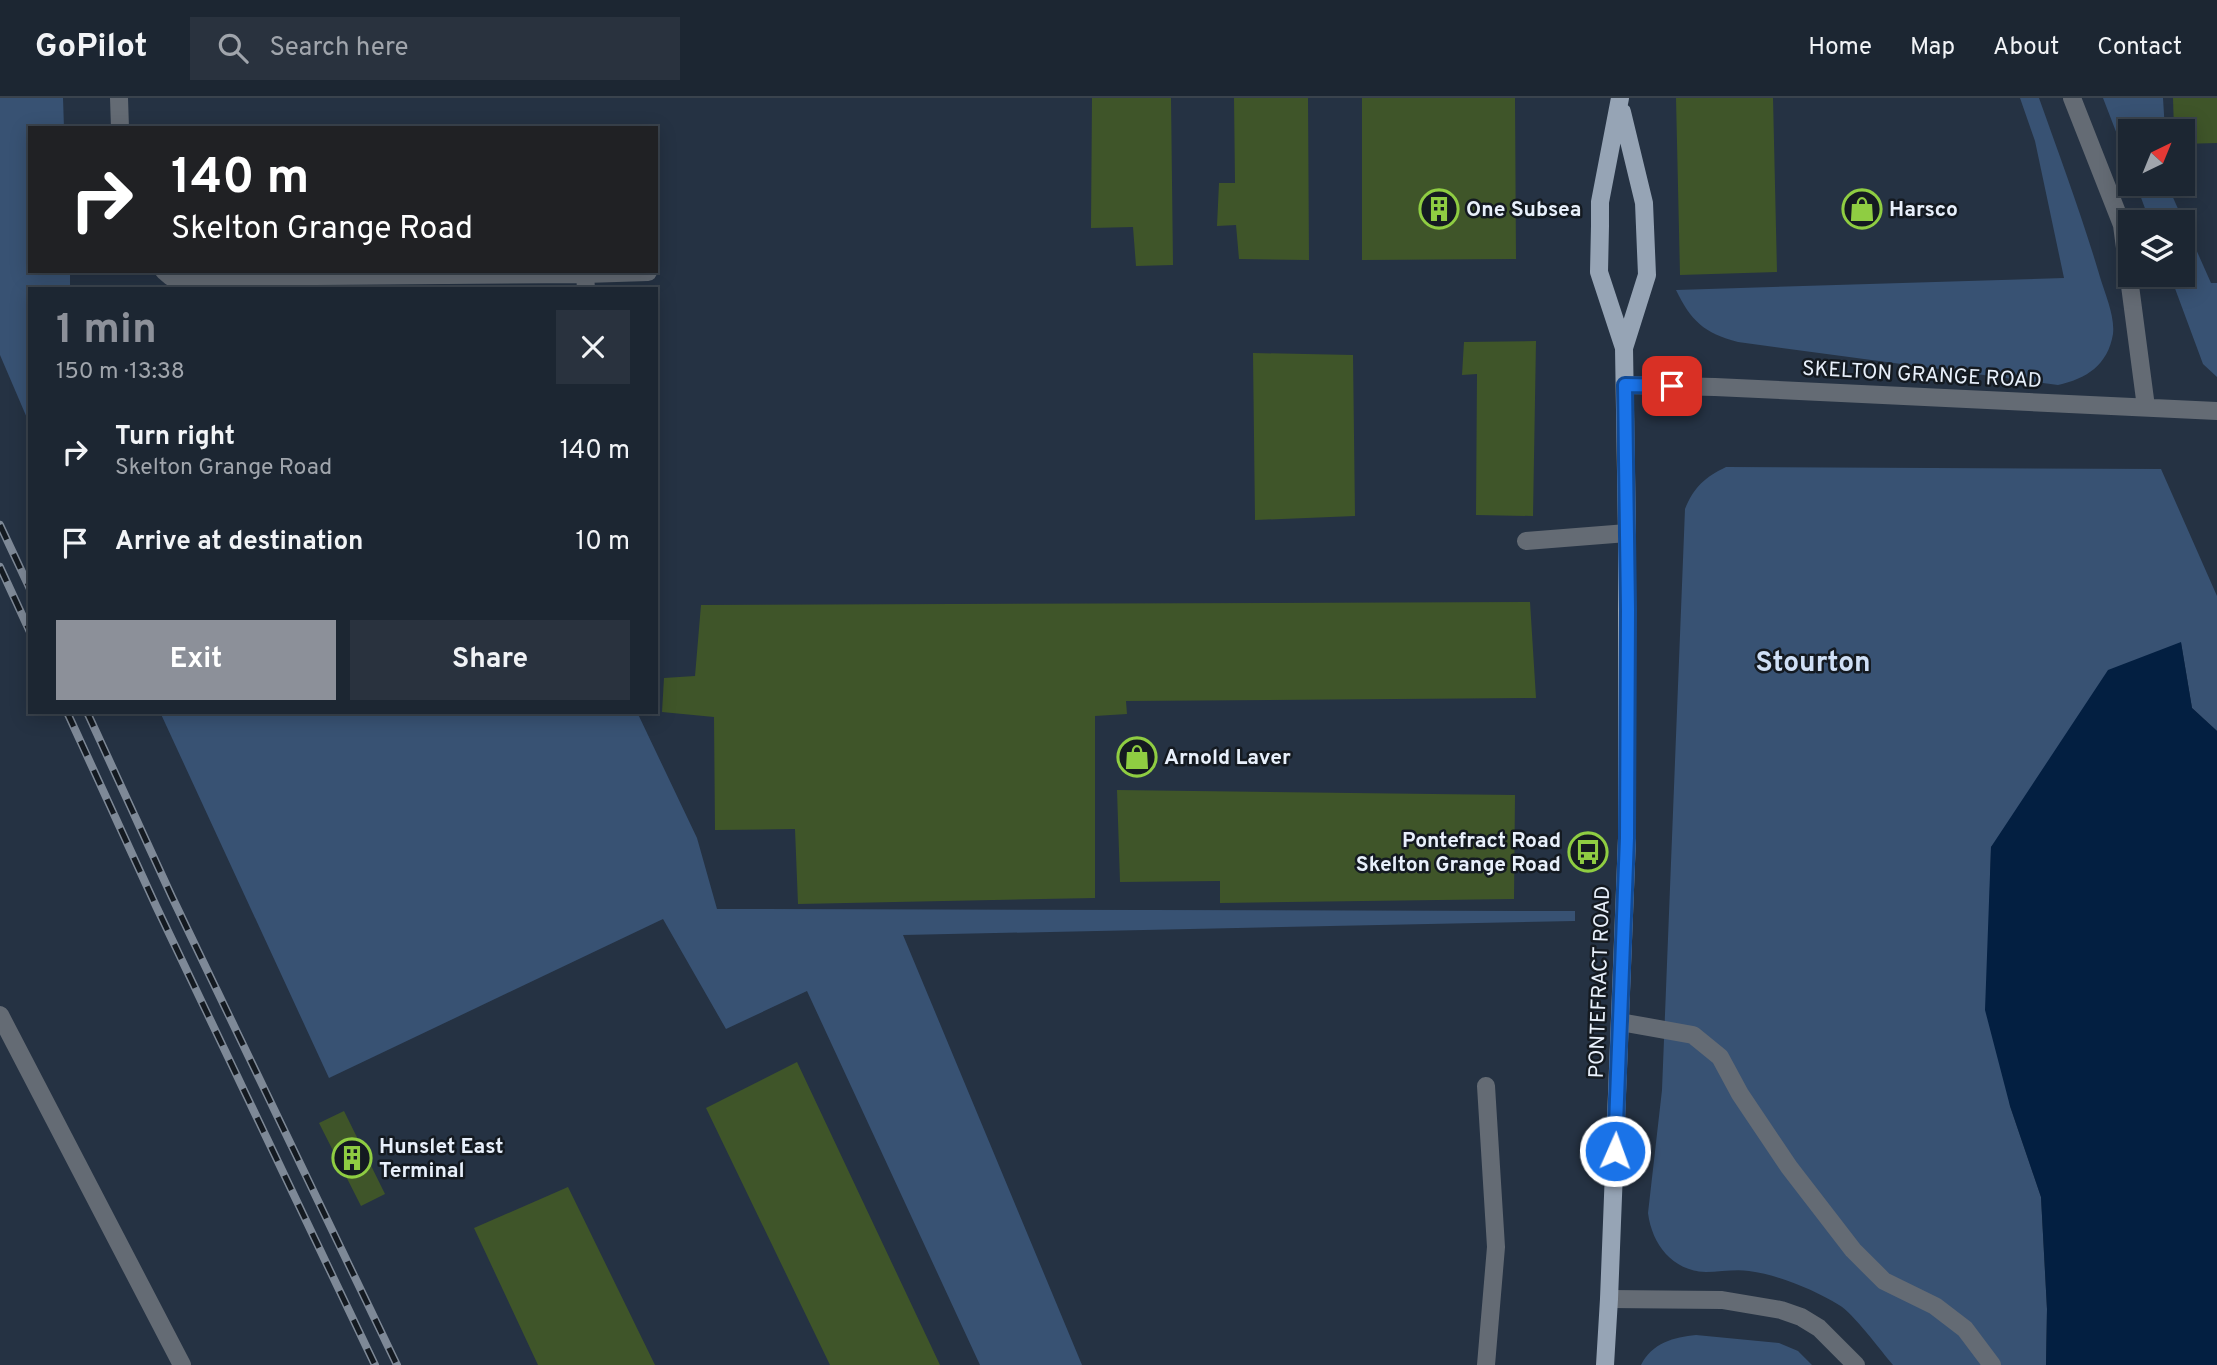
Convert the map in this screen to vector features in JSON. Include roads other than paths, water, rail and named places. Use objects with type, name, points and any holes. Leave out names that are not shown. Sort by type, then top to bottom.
[{"type":"main road","name":"PONTEFRACT ROAD","points":[[1620,101],[1644,202],[1647,275],[1624,348]]},
{"type":"main road","name":"PONTEFRACT ROAD","points":[[1605,1365],[1627,838],[1627,533],[1624,348],[1600,272],[1600,202],[1620,101]]},
{"type":"street","points":[[119,98],[120,126]]},
{"type":"street","points":[[2072,98],[2122,225],[2146,407]]},
{"type":"street","points":[[166,273],[170,277],[585,282],[637,273]]},
{"type":"street","name":"SKELTON GRANGE ROAD","points":[[1625,385],[2217,411]]},
{"type":"street","points":[[1526,541],[1627,533]]},
{"type":"street","points":[[0,1015],[182,1365]]},
{"type":"street","points":[[1620,1022],[1693,1035],[1720,1057],[1740,1094],[1789,1167],[1853,1250],[1884,1281],[1935,1306],[1965,1329],[1992,1365]]},
{"type":"street","points":[[1486,1086],[1496,1247],[1486,1365]]},
{"type":"street","points":[[1609,1298],[1721,1300],[1781,1310],[1801,1317],[1819,1328],[1856,1365]]},
{"type":"railway","points":[[0,525],[28,585]]},
{"type":"railway","points":[[0,567],[28,628]]},
{"type":"railway","points":[[68,714],[156,906],[375,1365]]},
{"type":"railway","points":[[88,714],[172,897],[397,1365]]},
{"type":"place","name":"One Subsea","points":[[1439,209]]},
{"type":"place","name":"Harsco","points":[[1862,209]]},
{"type":"place","name":"Arnold Laver","points":[[1137,757]]},
{"type":"place","name":"Pontefract Road Skelton Grange Road","points":[[1588,852]]},
{"type":"place","name":"Hunslet East Terminal","points":[[352,1158]]},
{"type":"district","name":"Stourton","points":[[1813,661]]}]
